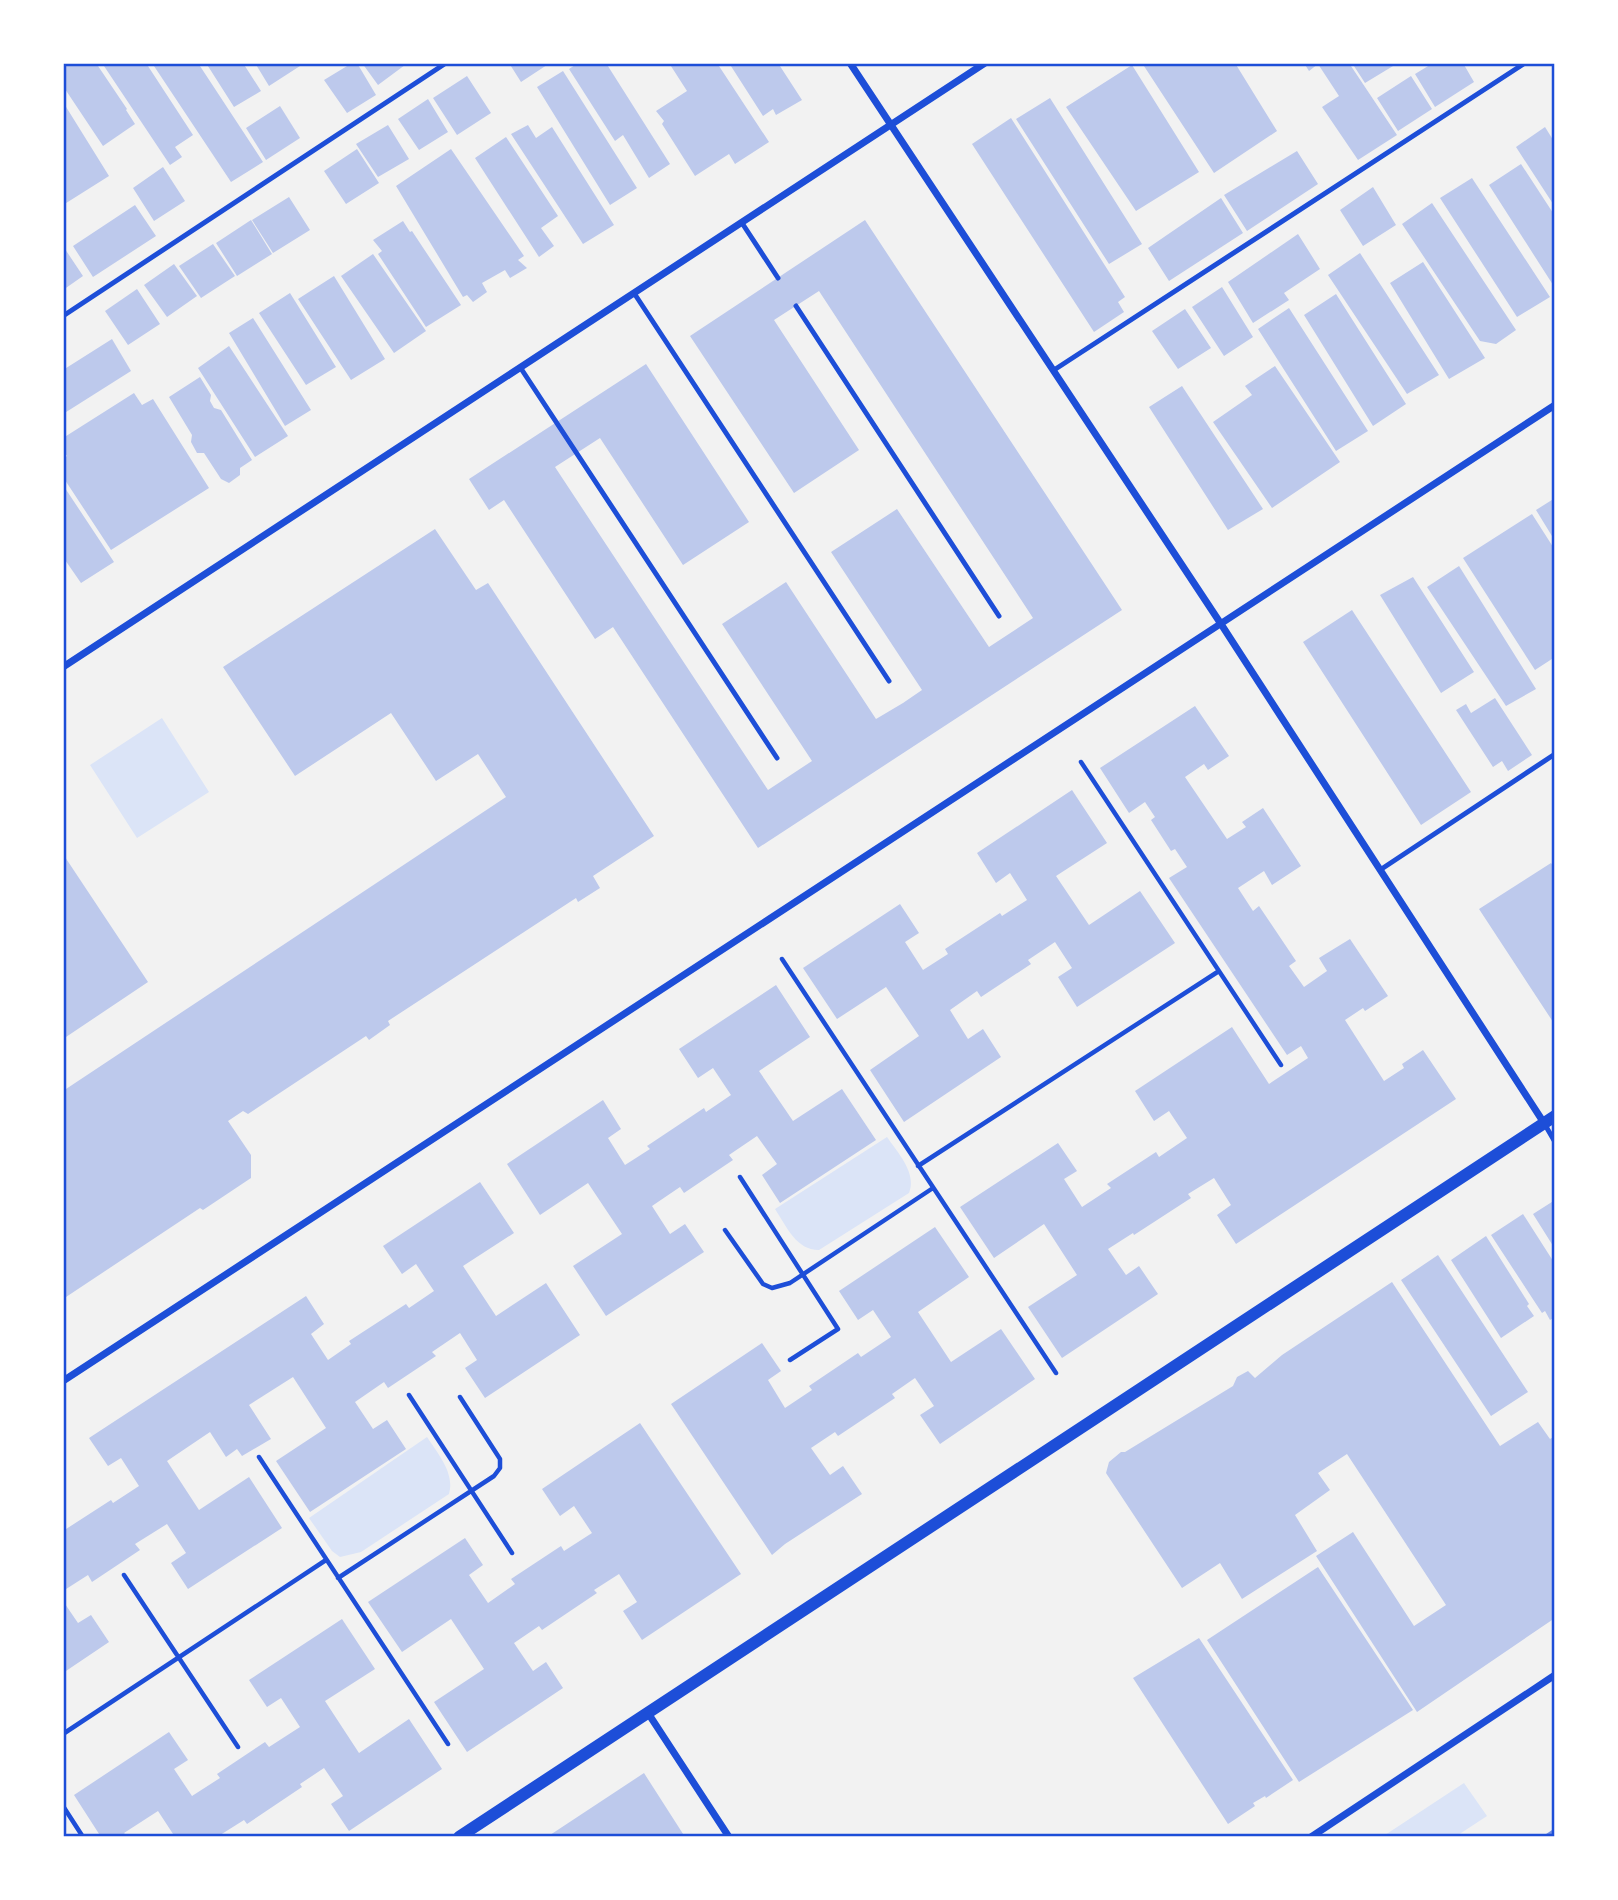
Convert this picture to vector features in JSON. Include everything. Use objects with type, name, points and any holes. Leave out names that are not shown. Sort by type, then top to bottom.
[{"type":"street","points":[[850,63],[1221,624],[1544,1123]]},
{"type":"street","points":[[63,667],[985,63]]},
{"type":"street","points":[[63,1381],[1555,405]]},
{"type":"street","points":[[459,1837],[1555,1115]]},
{"type":"street","points":[[1311,1837],[1555,1675]]},
{"type":"street","points":[[648,1713],[729,1837]]},
{"type":"lane","points":[[63,316],[446,63]]},
{"type":"lane","points":[[1054,370],[1525,63]]},
{"type":"lane","points":[[742,223],[778,278]]},
{"type":"lane","points":[[634,293],[889,681]]},
{"type":"lane","points":[[796,306],[999,616]]},
{"type":"lane","points":[[520,367],[777,758]]},
{"type":"lane","points":[[1380,870],[1555,754]]},
{"type":"lane","points":[[1544,1123],[1555,1142]]},
{"type":"path","points":[[1081,762],[1281,1065]]},
{"type":"path","points":[[782,958],[1056,1373]]},
{"type":"path","points":[[918,1166],[1219,971]]},
{"type":"path","points":[[740,1177],[838,1329],[790,1360]]},
{"type":"path","points":[[725,1230],[763,1284],[772,1288],[803,1275],[933,1188]]},
{"type":"path","points":[[409,1395],[512,1553]]},
{"type":"path","points":[[338,1578],[494,1476],[499,1468],[499,1459],[460,1397]]},
{"type":"path","points":[[259,1457],[448,1744]]},
{"type":"path","points":[[63,1734],[326,1560]]},
{"type":"path","points":[[124,1575],[238,1747]]},
{"type":"path","points":[[63,1806],[83,1837]]},
{"type":"shaded area","points":[[162,718],[209,792],[137,838],[90,765]]},
{"type":"shaded area","points":[[887,1137],[908,1171],[911,1186],[909,1193],[819,1250],[798,1242],[775,1209]]},
{"type":"shaded area","points":[[427,1437],[448,1471],[449,1494],[361,1552],[340,1557],[332,1551],[309,1518]]},
{"type":"shaded area","points":[[1464,1783],[1487,1816],[1455,1837],[1382,1837]]},
{"type":"building","points":[[63,63],[96,63],[135,124],[103,146],[63,86]]},
{"type":"building","points":[[102,63],[146,63],[193,135],[175,147],[182,157],[170,165]]},
{"type":"building","points":[[152,63],[198,63],[263,162],[231,182]]},
{"type":"building","points":[[206,63],[243,63],[261,91],[234,107]]},
{"type":"building","points":[[255,63],[298,63],[300,66],[269,86]]},
{"type":"building","points":[[352,63],[357,63],[376,95],[347,113],[324,80]]},
{"type":"building","points":[[362,63],[404,63],[405,65],[378,85]]},
{"type":"building","points":[[509,63],[550,63],[521,82]]},
{"type":"building","points":[[578,63],[606,63],[670,164],[649,178],[623,135],[615,141],[569,69]]},
{"type":"building","points":[[669,63],[717,63],[769,142],[735,164],[729,154],[695,176],[656,111],[687,91]]},
{"type":"building","points":[[729,63],[778,63],[802,100],[776,115],[773,109],[763,116]]},
{"type":"building","points":[[1142,63],[1235,63],[1277,131],[1214,173]]},
{"type":"building","points":[[1304,63],[1349,63],[1397,135],[1358,160],[1322,107],[1339,96],[1318,64],[1309,71]]},
{"type":"building","points":[[1352,63],[1398,63],[1365,83]]},
{"type":"building","points":[[1433,63],[1463,63],[1474,82],[1435,107],[1415,74]]},
{"type":"building","points":[[1132,65],[1199,172],[1136,211],[1066,107]]},
{"type":"building","points":[[563,71],[637,188],[610,205],[537,87]]},
{"type":"building","points":[[467,76],[491,113],[457,135],[433,98]]},
{"type":"building","points":[[1411,76],[1432,109],[1398,131],[1377,98]]},
{"type":"building","points":[[1050,98],[1142,244],[1109,264],[1016,119]]},
{"type":"building","points":[[428,99],[448,132],[419,150],[398,119]]},
{"type":"building","points":[[63,102],[109,176],[63,205]]},
{"type":"building","points":[[280,106],[300,138],[266,160],[246,128]]},
{"type":"building","points":[[1011,118],[1125,297],[1118,302],[1124,312],[1094,332],[972,144]]},
{"type":"building","points":[[388,125],[409,159],[378,177],[356,144]]},
{"type":"building","points":[[528,125],[536,138],[552,127],[614,225],[583,244],[511,134]]},
{"type":"building","points":[[1545,127],[1555,143],[1555,207],[1516,147]]},
{"type":"building","points":[[506,137],[558,216],[541,228],[554,246],[539,257],[475,158]]},
{"type":"building","points":[[357,149],[379,183],[346,204],[324,171]]},
{"type":"building","points":[[451,149],[524,256],[518,260],[527,268],[510,278],[505,270],[482,283],[487,292],[473,302],[467,295],[463,297],[396,186]]},
{"type":"building","points":[[1297,151],[1318,184],[1247,231],[1224,195]]},
{"type":"building","points":[[1521,164],[1555,216],[1555,288],[1489,185]]},
{"type":"building","points":[[163,167],[185,201],[154,221],[133,188]]},
{"type":"building","points":[[1472,178],[1550,297],[1517,317],[1440,198]]},
{"type":"building","points":[[1373,187],[1396,225],[1363,246],[1340,210]]},
{"type":"building","points":[[289,197],[310,230],[273,253],[252,220]]},
{"type":"building","points":[[1221,198],[1243,233],[1169,281],[1148,248]]},
{"type":"building","points":[[1432,203],[1516,330],[1496,344],[1480,341],[1402,224]]},
{"type":"building","points":[[135,205],[156,236],[93,277],[73,246]]},
{"type":"building","points":[[251,220],[272,254],[237,276],[216,243]]},
{"type":"building","points":[[865,220],[1122,610],[758,848],[613,627],[595,639],[504,500],[489,510],[469,479],[646,364],[749,522],[683,565],[600,438],[555,467],[768,790],[812,761],[722,624],[786,582],[876,719],[903,703],[922,690],[831,552],[897,509],[989,647],[1033,618],[819,291],[774,320],[859,450],[794,493],[690,336]]},
{"type":"building","points":[[403,221],[461,305],[426,327],[378,254],[382,251],[373,240]]},
{"type":"building","points":[[1298,234],[1320,269],[1284,293],[1289,300],[1253,323],[1228,282]]},
{"type":"building","points":[[213,244],[235,276],[201,298],[179,266]]},
{"type":"building","points":[[63,246],[83,276],[63,290]]},
{"type":"building","points":[[1360,253],[1439,375],[1407,394],[1328,275]]},
{"type":"building","points":[[373,254],[426,331],[394,353],[341,276]]},
{"type":"building","points":[[1423,262],[1485,358],[1449,379],[1390,283]]},
{"type":"building","points":[[174,264],[197,296],[167,317],[144,285]]},
{"type":"building","points":[[334,276],[385,359],[351,380],[298,299]]},
{"type":"building","points":[[1222,287],[1253,337],[1224,356],[1192,307]]},
{"type":"building","points":[[137,289],[160,324],[128,345],[105,311]]},
{"type":"building","points":[[290,293],[336,367],[306,385],[259,313]]},
{"type":"building","points":[[1336,294],[1406,404],[1373,426],[1304,315]]},
{"type":"building","points":[[1289,308],[1368,431],[1336,451],[1258,329]]},
{"type":"building","points":[[1185,309],[1211,348],[1178,369],[1152,331]]},
{"type":"building","points":[[253,318],[311,410],[285,426],[229,333]]},
{"type":"building","points":[[112,339],[131,371],[63,414],[63,370]]},
{"type":"building","points":[[229,346],[288,436],[255,457],[198,368]]},
{"type":"building","points":[[1275,366],[1340,462],[1272,508],[1213,422],[1252,395],[1245,386]]},
{"type":"building","points":[[200,377],[211,395],[210,401],[214,408],[221,410],[252,460],[240,468],[240,475],[229,483],[221,479],[204,453],[197,453],[191,442],[192,435],[169,397]]},
{"type":"building","points":[[1182,386],[1263,509],[1228,530],[1149,407]]},
{"type":"building","points":[[134,393],[142,405],[153,399],[209,488],[111,550],[63,477],[63,459],[67,456],[63,450],[63,438]]},
{"type":"building","points":[[63,485],[114,562],[81,583],[63,557]]},
{"type":"building","points":[[1555,498],[1555,541],[1536,510]]},
{"type":"building","points":[[1532,514],[1555,550],[1555,657],[1535,670],[1463,558]]},
{"type":"building","points":[[435,529],[476,590],[488,583],[654,836],[593,876],[600,888],[578,902],[576,898],[388,1021],[390,1025],[369,1040],[366,1036],[248,1114],[243,1111],[228,1121],[251,1155],[251,1178],[203,1210],[200,1208],[63,1299],[63,1091],[506,797],[478,754],[436,781],[391,713],[295,776],[223,667]]},
{"type":"building","points":[[1459,566],[1536,689],[1506,706],[1427,587]]},
{"type":"building","points":[[1413,577],[1474,672],[1441,693],[1380,595]]},
{"type":"building","points":[[1352,610],[1471,792],[1421,825],[1303,642]]},
{"type":"building","points":[[1495,698],[1532,755],[1508,771],[1502,761],[1493,767],[1456,710],[1466,704],[1471,713]]},
{"type":"building","points":[[1195,706],[1229,756],[1208,770],[1204,764],[1185,777],[1227,839],[1246,827],[1242,822],[1263,808],[1301,866],[1272,885],[1264,871],[1238,888],[1253,911],[1259,906],[1296,961],[1289,966],[1304,987],[1327,971],[1319,958],[1350,939],[1388,996],[1345,1020],[1384,1081],[1404,1068],[1402,1064],[1423,1050],[1456,1099],[1236,1244],[1217,1215],[1231,1205],[1214,1178],[1188,1194],[1191,1198],[1108,1249],[1126,1275],[1139,1266],[1158,1294],[1062,1358],[1028,1307],[1077,1275],[1044,1224],[994,1258],[960,1207],[1058,1143],[1077,1171],[1064,1179],[1082,1207],[1111,1188],[1107,1184],[1156,1152],[1159,1157],[1187,1138],[1169,1111],[1154,1121],[1135,1091],[1232,1027],[1269,1084],[1308,1058],[1301,1046],[1287,1055],[1169,878],[1187,867],[1175,849],[1171,851],[1151,820],[1155,817],[1145,802],[1129,813],[1100,768]]},
{"type":"building","points":[[1072,790],[1107,843],[1056,876],[1089,925],[1140,891],[1175,943],[1077,1007],[1058,977],[1072,968],[1055,942],[1028,960],[1031,964],[981,997],[977,991],[950,1010],[968,1039],[983,1029],[1001,1057],[904,1122],[870,1070],[919,1036],[886,987],[837,1019],[803,968],[900,904],[919,933],[905,942],[923,970],[948,954],[945,949],[1000,913],[1002,916],[1027,900],[1010,873],[996,883],[977,853]]},
{"type":"building","points":[[63,854],[148,982],[63,1039]]},
{"type":"building","points":[[1551,863],[1555,869],[1555,1025],[1479,909]]},
{"type":"building","points":[[776,985],[810,1037],[759,1071],[793,1121],[842,1089],[876,1140],[780,1203],[762,1175],[777,1164],[757,1136],[729,1155],[733,1160],[684,1193],[680,1187],[652,1206],[670,1234],[685,1224],[704,1252],[606,1316],[573,1266],[622,1234],[588,1183],[540,1215],[507,1164],[603,1100],[621,1129],[608,1138],[625,1165],[650,1149],[647,1146],[704,1108],[706,1112],[731,1095],[713,1068],[698,1078],[679,1049]]},
{"type":"building","points":[[480,1182],[514,1233],[463,1266],[496,1316],[546,1283],[580,1335],[485,1398],[465,1368],[477,1360],[460,1333],[432,1352],[436,1356],[388,1388],[384,1382],[355,1402],[373,1429],[387,1420],[406,1449],[310,1512],[276,1461],[326,1428],[293,1377],[249,1405],[271,1439],[242,1456],[237,1449],[226,1457],[210,1432],[167,1461],[199,1510],[249,1477],[282,1528],[188,1589],[171,1563],[186,1553],[167,1524],[135,1544],[140,1550],[92,1582],[88,1575],[63,1591],[63,1531],[111,1500],[113,1503],[139,1486],[121,1458],[108,1466],[89,1438],[306,1296],[324,1324],[311,1334],[328,1360],[351,1344],[349,1341],[406,1304],[409,1308],[434,1291],[416,1264],[402,1274],[383,1246]]},
{"type":"building","points":[[1555,1200],[1555,1249],[1533,1214]]},
{"type":"building","points":[[1523,1214],[1555,1264],[1555,1317],[1550,1320],[1545,1311],[1542,1313],[1491,1235]]},
{"type":"building","points":[[935,1227],[969,1277],[918,1312],[951,1362],[1001,1329],[1035,1379],[940,1444],[920,1415],[934,1406],[915,1378],[892,1394],[895,1398],[838,1436],[835,1432],[811,1448],[830,1475],[843,1466],[862,1494],[772,1555],[671,1404],[762,1343],[781,1371],[768,1380],[785,1408],[812,1390],[809,1386],[858,1353],[861,1357],[891,1337],[873,1310],[858,1320],[839,1291]]},
{"type":"building","points":[[1486,1236],[1534,1316],[1501,1338],[1451,1260]]},
{"type":"building","points":[[1438,1255],[1528,1392],[1491,1416],[1401,1280]]},
{"type":"building","points":[[1392,1282],[1500,1446],[1538,1422],[1550,1439],[1555,1436],[1555,1618],[1417,1712],[1316,1556],[1353,1532],[1414,1626],[1446,1605],[1347,1454],[1318,1473],[1330,1490],[1295,1515],[1317,1551],[1242,1599],[1220,1563],[1182,1588],[1106,1473],[1109,1462],[1121,1452],[1233,1386],[1237,1377],[1248,1371],[1255,1378],[1282,1355]]},
{"type":"building","points":[[640,1423],[741,1574],[642,1640],[623,1611],[637,1602],[619,1574],[594,1590],[597,1593],[542,1630],[539,1626],[514,1643],[533,1671],[546,1662],[563,1688],[467,1752],[434,1702],[484,1669],[451,1619],[402,1652],[368,1602],[465,1538],[483,1565],[469,1575],[488,1603],[515,1584],[511,1579],[561,1546],[564,1551],[592,1533],[574,1506],[560,1516],[542,1489]]},
{"type":"building","points":[[1318,1567],[1413,1710],[1299,1782],[1207,1640]]},
{"type":"building","points":[[63,1601],[78,1623],[91,1615],[109,1642],[63,1673]]},
{"type":"building","points":[[342,1619],[375,1669],[325,1701],[359,1753],[409,1719],[442,1769],[349,1831],[331,1804],[343,1796],[324,1768],[300,1784],[302,1787],[247,1824],[244,1820],[217,1837],[175,1837],[158,1811],[122,1837],[101,1837],[74,1795],[169,1732],[188,1760],[174,1769],[192,1796],[220,1778],[217,1774],[265,1742],[269,1747],[300,1727],[281,1698],[267,1707],[249,1680]]},
{"type":"building","points":[[1199,1638],[1293,1780],[1266,1798],[1265,1796],[1253,1803],[1255,1806],[1228,1824],[1133,1678]]},
{"type":"building","points":[[644,1773],[685,1837],[547,1837]]},
{"type":"railway","points":[[1546,1837],[1555,1831]]}]
